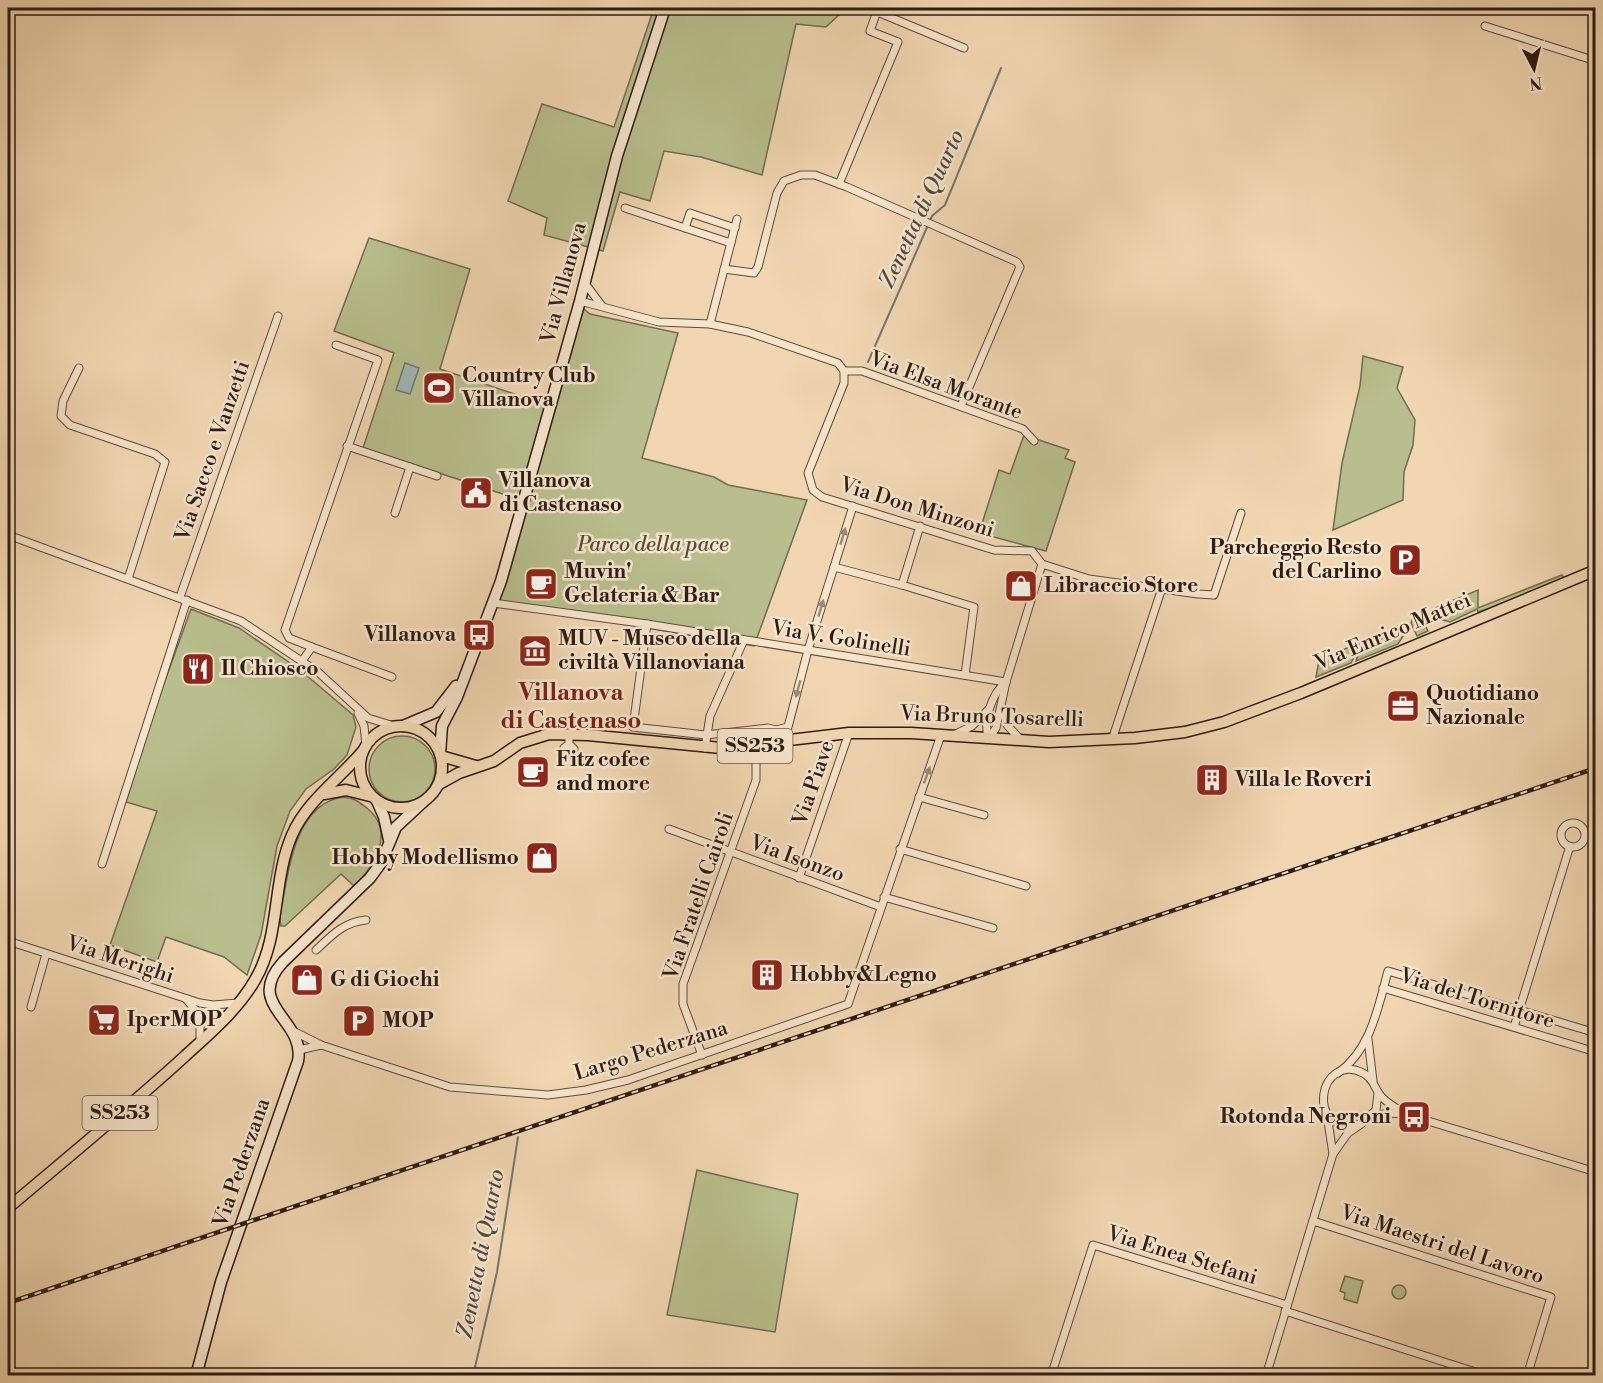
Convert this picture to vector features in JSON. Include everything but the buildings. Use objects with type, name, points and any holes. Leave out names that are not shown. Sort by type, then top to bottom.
[{"type":"main road","name":"Via Villanova","points":[[441,755],[442,726],[457,697],[493,603],[580,301],[617,156],[665,8]]},
{"type":"main road","name":"Via Enrico Mattei","points":[[1205,728],[1300,693],[1596,570]]},
{"type":"main road","name":"Via Villanova","points":[[398,726],[436,712],[466,670]]},
{"type":"main road","name":"SS253","points":[[8,1208],[149,1089],[238,1003],[256,979],[266,955],[284,857],[292,835],[308,809],[324,794],[373,736],[398,726]]},
{"type":"main road","points":[[398,726],[422,731],[436,745],[441,755],[442,775],[439,784]]},
{"type":"main road","name":"Via Bruno Tosarelli","points":[[439,784],[459,773],[480,767],[531,738],[705,748],[756,746],[849,733],[1022,741],[1112,740],[1171,735],[1205,728]]},
{"type":"main road","points":[[364,748],[360,776],[384,817],[389,840]]},
{"type":"main road","points":[[441,755],[480,767]]},
{"type":"main road","name":"SS253","points":[[423,802],[439,784]]},
{"type":"main road","points":[[324,794],[346,790],[395,808],[414,806],[423,802]]},
{"type":"main road","points":[[299,1050],[292,1031],[276,1011],[271,1000],[270,983],[276,969],[370,878],[381,863],[389,840],[402,819],[423,802]]},
{"type":"main road","name":"Via Pederzana","points":[[196,1376],[221,1282],[294,1072],[299,1050]]},
{"type":"street","points":[[868,8],[964,48]]},
{"type":"street","points":[[839,184],[898,42],[870,31],[877,11]]},
{"type":"street","points":[[1485,26],[1596,61]]},
{"type":"street","points":[[724,269],[754,273],[758,267],[777,193],[784,181],[801,174],[815,175],[839,184],[1017,262],[1020,267],[961,406]]},
{"type":"street","points":[[625,208],[731,243]]},
{"type":"street","points":[[685,228],[690,213],[735,228]]},
{"type":"street","points":[[710,324],[737,219]]},
{"type":"street","points":[[584,282],[602,306]]},
{"type":"street","name":"Via Elsa Morante","points":[[580,301],[659,322],[710,324],[748,332],[838,363],[844,371],[862,371],[1023,429],[1034,441]]},
{"type":"street","name":"Via Sacco e Vanzetti","points":[[102,864],[184,598],[278,316]]},
{"type":"street","points":[[336,345],[378,360],[347,446],[285,630],[285,636],[392,677]]},
{"type":"street","points":[[79,368],[63,401],[61,416],[70,425],[155,454],[165,462],[128,579]]},
{"type":"street","name":"Via Don Minzoni","points":[[844,371],[844,382],[809,465],[809,481],[813,490],[822,497],[994,550],[1032,551],[1042,564],[1089,579],[1161,591],[1214,595],[1241,513]]},
{"type":"street","points":[[347,446],[437,476]]},
{"type":"street","points":[[395,513],[410,467]]},
{"type":"street","points":[[647,624],[633,727],[706,735],[742,729],[776,730],[788,727],[808,650],[853,506]]},
{"type":"street","points":[[902,585],[920,526]]},
{"type":"street","points":[[8,535],[184,598],[241,621],[302,661],[324,678],[357,710],[376,723],[398,726]]},
{"type":"street","points":[[989,739],[996,728],[1006,682],[1042,564]]},
{"type":"street","points":[[834,567],[974,607],[965,675]]},
{"type":"street","points":[[1112,740],[1161,591]]},
{"type":"street","name":"Via V. Golinelli","points":[[493,603],[647,624],[1006,682]]},
{"type":"street","points":[[705,748],[710,717],[744,640]]},
{"type":"street","points":[[302,661],[312,647]]},
{"type":"street","points":[[880,907],[919,797],[946,736],[972,726],[992,706],[1006,682]]},
{"type":"street","points":[[989,739],[986,728],[992,706]]},
{"type":"street","points":[[1002,707],[1007,725],[1022,741]]},
{"type":"street","points":[[357,710],[364,726],[364,748]]},
{"type":"street","points":[[776,730],[778,742]]},
{"type":"street","name":"Via Piave","points":[[799,878],[849,733]]},
{"type":"street","name":"Via Fratelli Cairoli","points":[[702,1055],[684,1004],[683,984],[756,780],[756,746]]},
{"type":"street","points":[[919,797],[984,815]]},
{"type":"street","name":"Via Isonzo","points":[[669,829],[880,907]]},
{"type":"street","points":[[1514,1027],[1570,846]]},
{"type":"street","points":[[900,849],[1026,886]]},
{"type":"street","points":[[884,897],[993,928]]},
{"type":"street","name":"Largo Pederzana","points":[[292,1031],[321,1045],[450,1087],[533,1095],[567,1094],[609,1085],[848,1004],[880,907]]},
{"type":"street","points":[[316,950],[351,921],[366,920]]},
{"type":"street","points":[[320,926],[330,937]]},
{"type":"street","name":"Via Merighi","points":[[8,941],[213,1005],[238,1003]]},
{"type":"street","name":"Via Merighi","points":[[31,1007],[46,954]]},
{"type":"street","name":"Via del Tornitore","points":[[1596,1032],[1388,971],[1383,988],[1596,1052]]},
{"type":"street","points":[[1333,1154],[1327,1113],[1322,1098],[1323,1090],[1326,1083],[1348,1065],[1368,1039],[1383,988]]},
{"type":"street","name":"Via Merighi","points":[[184,997],[200,1015],[200,1042]]},
{"type":"street","points":[[1368,1039],[1373,1082],[1378,1093],[1405,1114]]},
{"type":"street","points":[[299,1050],[321,1045]]},
{"type":"street","points":[[1338,1073],[1353,1070],[1361,1072],[1373,1082]]},
{"type":"street","points":[[1266,1376],[1333,1154],[1348,1133],[1371,1117],[1376,1110],[1378,1093]]},
{"type":"street","points":[[1327,1113],[1342,1124],[1361,1124]]},
{"type":"street","points":[[1371,1117],[1388,1113],[1405,1114],[1596,1172]]},
{"type":"street","name":"Via Maestri del Lavoro","points":[[1312,1221],[1551,1297],[1527,1376]]},
{"type":"street","name":"Via Enea Stefani","points":[[1051,1376],[1093,1245],[1286,1308]]},
{"type":"street","points":[[1286,1308],[1488,1376]]},
{"type":"green space","points":[[654,8],[835,8],[843,11],[826,27],[796,24],[762,175],[701,157],[664,151],[650,201],[620,192],[603,251],[544,235],[547,218],[508,201],[542,104],[614,127]]},
{"type":"green space","name":"Parco della pace","points":[[369,238],[470,269],[440,369],[550,406],[580,306],[590,314],[678,333],[642,458],[714,477],[728,485],[807,500],[754,646],[494,602],[527,502],[363,448],[394,353],[334,331]]},
{"type":"green space","points":[[1363,356],[1403,367],[1397,388],[1415,420],[1413,445],[1404,472],[1403,500],[1333,530],[1342,463],[1360,386]]},
{"type":"green space","points":[[1024,435],[1069,450],[1065,458],[1075,462],[1046,551],[979,533],[999,470],[1010,474]]},
{"type":"green space","points":[[1562,575],[1564,578],[1490,608],[1478,612],[1477,609],[1450,622],[1432,617],[1433,610],[1438,607],[1444,611],[1459,605],[1454,600],[1478,590],[1478,608]]},
{"type":"green space","points":[[191,609],[239,628],[299,669],[353,715],[356,727],[347,755],[334,769],[306,789],[290,811],[277,846],[261,935],[247,975],[224,957],[166,937],[157,962],[110,945],[157,811],[126,802],[154,711]]},
{"type":"green space","points":[[1418,617],[1428,631],[1417,636],[1411,623],[1413,618]]},
{"type":"green space","points":[[1397,626],[1407,630],[1398,644],[1356,661],[1361,649],[1369,640],[1376,635],[1376,640],[1392,634],[1393,627]]},
{"type":"green space","points":[[1361,642],[1351,663],[1316,677],[1319,660]]},
{"type":"green space","points":[[402,736],[415,738],[425,746],[433,756],[435,769],[433,782],[425,792],[415,800],[402,802],[389,800],[379,792],[371,782],[369,769],[371,756],[379,746],[389,738]]},
{"type":"green space","points":[[343,797],[359,802],[376,818],[381,838],[375,859],[354,886],[341,874],[285,926],[281,926],[280,914],[286,880],[300,834],[316,810],[328,801]]},
{"type":"green space","points":[[697,1170],[798,1194],[775,1332],[667,1315]]},
{"type":"green space","points":[[1345,1276],[1363,1281],[1357,1303],[1344,1299],[1345,1293],[1340,1291]]},
{"type":"green space","points":[[1396,1285],[1402,1285],[1406,1292],[1402,1299],[1396,1299],[1392,1295],[1392,1289]]},
{"type":"water","points":[[405,363],[419,368],[410,394],[396,390]]},
{"type":"waterway","name":"Zenetta di Quarto","points":[[868,362],[932,216],[945,205],[1001,68]]},
{"type":"waterway","name":"Zenetta di Quarto","points":[[473,1376],[497,1272],[518,1137]]},
{"type":"railway","points":[[8,1303],[1596,768]]},
{"type":"place","name":"Country Club Villanova","points":[[439,388]]},
{"type":"place","name":"Villanova di Castenaso","points":[[476,493]]},
{"type":"place","name":"Parcheggio Resto del Carlino","points":[[1405,560]]},
{"type":"place","name":"Muvin' Gelateria & Bar","points":[[541,584]]},
{"type":"place","name":"Libraccio Store","points":[[1021,586]]},
{"type":"place","name":"Villanova","points":[[479,635]]},
{"type":"place","name":"MUV - Museo della civiltà Villanoviana","points":[[535,651]]},
{"type":"place","name":"Il Chiosco","points":[[198,669]]},
{"type":"place","name":"Quotidiano Nazionale","points":[[1403,706]]},
{"type":"place","name":"Fitz cofee and more","points":[[533,772]]},
{"type":"place","name":"Villa le Roveri","points":[[1212,780]]},
{"type":"place","name":"Hobby Modellismo","points":[[542,858]]},
{"type":"place","name":"Hobby&Legno","points":[[767,975]]},
{"type":"place","name":"G di Giochi","points":[[307,980]]},
{"type":"place","name":"IperMOP","points":[[104,1020]]},
{"type":"place","name":"MOP","points":[[359,1021]]},
{"type":"place","name":"Rotonda Negroni","points":[[1414,1117]]},
{"type":"district","name":"Villanova di Castenaso","points":[[571,707]]}]
